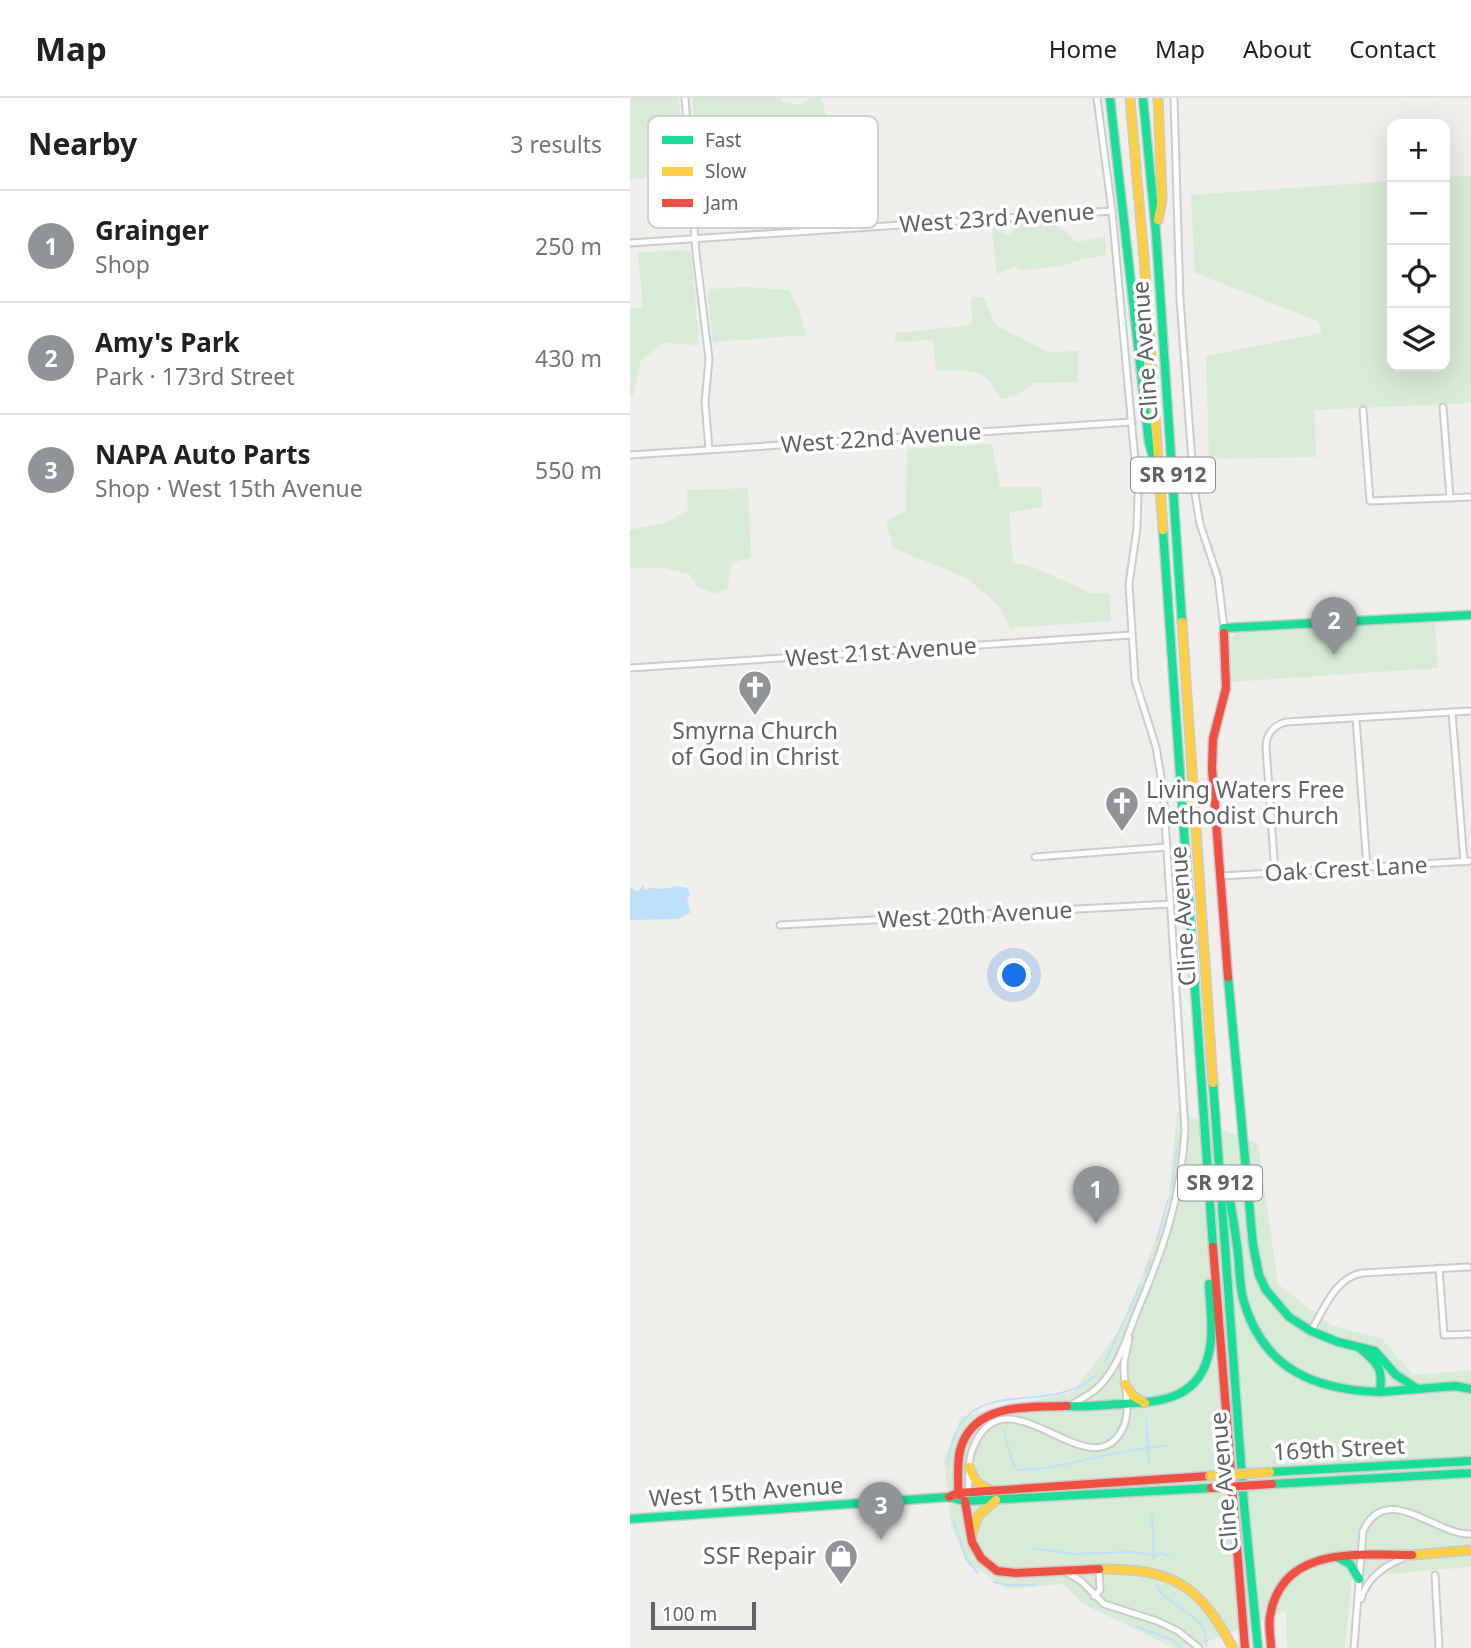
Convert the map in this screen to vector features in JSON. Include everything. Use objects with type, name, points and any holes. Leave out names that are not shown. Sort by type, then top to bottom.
[{"type":"main road","points":[[1111,98],[1149,443],[1159,474]]},
{"type":"main road","name":"Cline Avenue","points":[[1130,98],[1159,474],[1206,1166],[1245,1648]]},
{"type":"main road","name":"Cline Avenue","points":[[1143,98],[1156,233],[1216,1130],[1244,1505],[1258,1648]]},
{"type":"main road","points":[[1156,233],[1162,200],[1158,98]]},
{"type":"main road","points":[[1380,1392],[1382,1380],[1378,1363],[1360,1348],[1311,1331],[1289,1317],[1273,1300],[1255,1262],[1234,1047],[1212,752],[1226,688],[1224,628],[1471,615]]},
{"type":"main road","points":[[1216,1130],[1230,1198],[1244,1299],[1253,1327],[1265,1347],[1291,1372],[1327,1388],[1355,1392],[1455,1386],[1471,1389]]},
{"type":"main road","points":[[1068,1406],[1163,1402],[1180,1395],[1195,1383],[1207,1362],[1210,1340],[1206,1166]]},
{"type":"main road","points":[[1360,1348],[1375,1350],[1396,1375],[1418,1389]]},
{"type":"main road","points":[[1125,1384],[1133,1396],[1145,1403]]},
{"type":"main road","name":"Cline Avenue","points":[[958,1493],[962,1446],[970,1431],[984,1417],[1003,1410],[1068,1406]]},
{"type":"main road","name":"169th Street","points":[[1209,1476],[1471,1461]]},
{"type":"main road","points":[[969,1467],[976,1482],[992,1490]]},
{"type":"main road","name":"169th Street","points":[[1211,1488],[1471,1473]]},
{"type":"main road","name":"West 15th Avenue","points":[[949,1497],[958,1493],[967,1497],[992,1490],[1209,1476]]},
{"type":"main road","name":"West 15th Avenue","points":[[630,1519],[949,1497],[997,1499],[1211,1488]]},
{"type":"main road","points":[[967,1497],[971,1537],[981,1558],[997,1571],[1016,1573],[1128,1568],[1151,1570],[1180,1583],[1202,1599],[1219,1620],[1233,1648]]},
{"type":"main road","points":[[971,1537],[978,1516],[997,1499]]},
{"type":"main road","points":[[1271,1648],[1270,1616],[1276,1596],[1284,1580],[1300,1566],[1337,1557],[1471,1550]]},
{"type":"main road","points":[[1337,1557],[1350,1564],[1359,1579]]},
{"type":"street","points":[[685,98],[686,116]]},
{"type":"street","name":"Cline Avenue","points":[[1068,1406],[1095,1391],[1109,1375],[1163,1249],[1175,1209],[1184,1153],[1183,1079],[1159,761],[1136,690],[1129,584],[1138,501],[1112,211],[1097,98]]},
{"type":"street","points":[[1174,98],[1180,299],[1194,488],[1200,524],[1218,578],[1224,628]]},
{"type":"street","name":"West 23rd Avenue","points":[[878,226],[1112,211]]},
{"type":"street","points":[[694,228],[709,359],[705,402],[709,449]]},
{"type":"street","name":"West 23rd Avenue","points":[[630,243],[849,228]]},
{"type":"street","points":[[1443,407],[1450,498]]},
{"type":"street","points":[[1363,410],[1370,501],[1471,497]]},
{"type":"street","name":"West 22nd Avenue","points":[[630,455],[1132,422]]},
{"type":"street","name":"West 21st Avenue","points":[[630,668],[1132,635]]},
{"type":"street","points":[[1275,873],[1266,747],[1272,729],[1286,722],[1471,711]]},
{"type":"street","points":[[1452,712],[1464,862]]},
{"type":"street","points":[[1356,718],[1367,867]]},
{"type":"street","points":[[1035,857],[1167,848]]},
{"type":"street","name":"Oak Crest Lane","points":[[1221,876],[1471,861]]},
{"type":"street","name":"West 20th Avenue","points":[[780,925],[1171,904]]},
{"type":"street","points":[[1311,1331],[1337,1287],[1350,1276],[1468,1266]]},
{"type":"street","points":[[1439,1268],[1444,1335],[1471,1334]]},
{"type":"street","name":"Cline Avenue","points":[[967,1497],[974,1445],[981,1433],[993,1423],[1006,1419],[1029,1422],[1084,1447],[1111,1442],[1122,1429],[1126,1404],[1124,1364],[1131,1327]]},
{"type":"street","points":[[1354,1648],[1363,1531],[1367,1524],[1385,1511],[1408,1511],[1454,1532],[1471,1534]]},
{"type":"street","points":[[1358,1609],[1362,1593],[1379,1571],[1412,1555]]},
{"type":"street","points":[[1094,1595],[1100,1590],[1099,1569]]},
{"type":"street","points":[[1063,1571],[1081,1581],[1104,1604],[1178,1631],[1199,1648]]},
{"type":"street","points":[[1435,1575],[1439,1648]]},
{"type":"green space","points":[[630,98],[679,98],[680,116],[648,116],[648,176],[642,179],[630,179]]},
{"type":"green space","points":[[692,98],[781,98],[782,102],[800,105],[810,98],[821,98],[826,116],[694,116]]},
{"type":"green space","points":[[1471,176],[1471,403],[1315,410],[1316,457],[1209,459],[1206,356],[1322,333],[1318,321],[1195,273],[1191,195],[1387,181],[1387,371],[1450,371],[1450,177]]},
{"type":"green space","points":[[1053,221],[1076,242],[1105,237],[1106,255],[1063,266],[1024,270],[1014,267],[997,274],[992,228],[1000,228],[1005,235],[1011,234],[1018,222]]},
{"type":"green space","points":[[689,250],[699,345],[663,343],[641,360],[633,395],[630,396],[630,309],[643,307],[638,252]]},
{"type":"green space","points":[[744,287],[789,290],[799,310],[806,335],[713,342],[707,289]]},
{"type":"green space","points":[[971,297],[983,297],[996,325],[1048,352],[1078,351],[1078,382],[1035,383],[1015,396],[1001,399],[982,375],[967,371],[936,371],[933,340],[895,342],[895,333],[972,325]]},
{"type":"green space","points":[[992,444],[1000,487],[1041,487],[1043,507],[1009,512],[1013,562],[1038,569],[1091,593],[1109,593],[1111,621],[1010,628],[1001,608],[967,578],[893,548],[886,521],[906,511],[907,449]]},
{"type":"green space","points":[[748,488],[751,557],[732,563],[727,588],[715,594],[698,587],[689,574],[665,568],[630,568],[630,530],[668,522],[688,510],[687,490]]},
{"type":"green space","points":[[1435,621],[1438,668],[1231,682],[1229,648],[1237,633]]},
{"type":"green space","points":[[1177,1112],[1258,1144],[1278,1284],[1331,1325],[1382,1339],[1413,1375],[1471,1370],[1471,1567],[1352,1577],[1345,1648],[1287,1648],[1286,1611],[1191,1648],[1174,1648],[1083,1604],[1063,1584],[1007,1589],[967,1562],[951,1526],[944,1460],[961,1417],[1073,1392],[1122,1327],[1168,1207]]},
{"type":"water","points":[[643,885],[645,890],[648,890],[648,887],[688,888],[690,895],[687,900],[691,912],[678,919],[630,920],[630,888],[638,892]]},
{"type":"waterway","points":[[1172,1186],[1177,1147]]},
{"type":"waterway","points":[[1157,1240],[1168,1200]]},
{"type":"waterway","points":[[1146,1272],[1150,1261]]},
{"type":"waterway","points":[[1105,1362],[1140,1286]]},
{"type":"waterway","points":[[948,1466],[955,1435],[967,1416],[985,1405],[1074,1389],[1095,1376]]},
{"type":"waterway","points":[[1146,1417],[1149,1464]]},
{"type":"waterway","points":[[1003,1430],[1014,1466],[1018,1470],[1166,1446]]},
{"type":"waterway","points":[[1152,1516],[1154,1557],[1160,1553],[1169,1555]]},
{"type":"waterway","points":[[954,1521],[966,1559],[978,1573]]},
{"type":"waterway","points":[[1032,1548],[1071,1554],[1132,1552],[1152,1555],[1154,1560]]},
{"type":"waterway","points":[[994,1582],[1006,1585],[1036,1585]]},
{"type":"waterway","points":[[1156,1584],[1169,1599],[1195,1618],[1205,1635],[1206,1646]]},
{"type":"waterway","points":[[1137,1627],[1173,1640],[1181,1648]]},
{"type":"traffic: fast","points":[[1110,98],[1149,443],[1154,460]]},
{"type":"traffic: fast","points":[[1143,98],[1156,233],[1182,622]]},
{"type":"traffic: fast","points":[[1163,530],[1213,1247]]},
{"type":"traffic: fast","points":[[1224,633],[1224,628],[1471,615]]},
{"type":"traffic: fast","points":[[1228,977],[1253,1245],[1259,1275],[1266,1290],[1289,1317],[1311,1331],[1338,1342],[1375,1351],[1396,1375],[1418,1389]]},
{"type":"traffic: fast","points":[[1213,1083],[1244,1505],[1258,1648]]},
{"type":"traffic: fast","points":[[1225,1174],[1242,1296],[1264,1344],[1278,1359],[1313,1380],[1334,1387],[1380,1392]]},
{"type":"traffic: fast","points":[[1067,1406],[1161,1400],[1184,1391],[1194,1383],[1207,1360],[1211,1342],[1209,1284]]},
{"type":"traffic: fast","points":[[1360,1348],[1380,1371],[1380,1392],[1455,1386],[1471,1389]]},
{"type":"traffic: fast","points":[[1270,1472],[1471,1461]]},
{"type":"traffic: fast","points":[[1272,1484],[1471,1473]]},
{"type":"traffic: fast","points":[[630,1519],[949,1497],[965,1501],[1211,1488]]},
{"type":"traffic: fast","points":[[1339,1558],[1350,1564],[1359,1579]]},
{"type":"traffic: slow","points":[[1130,98],[1163,530]]},
{"type":"traffic: slow","points":[[1158,98],[1162,200],[1158,220]]},
{"type":"traffic: slow","points":[[1182,622],[1213,1083]]},
{"type":"traffic: slow","points":[[1125,1384],[1133,1396],[1145,1403]]},
{"type":"traffic: slow","points":[[969,1467],[976,1482],[989,1489]]},
{"type":"traffic: slow","points":[[1209,1476],[1270,1472]]},
{"type":"traffic: slow","points":[[972,1534],[978,1516],[996,1500]]},
{"type":"traffic: slow","points":[[1412,1555],[1471,1550]]},
{"type":"traffic: slow","points":[[1099,1569],[1146,1572],[1181,1584],[1208,1608],[1233,1648]]},
{"type":"traffic: jam","points":[[1224,633],[1226,688],[1213,739],[1212,768],[1228,977]]},
{"type":"traffic: jam","points":[[1213,1247],[1245,1648]]},
{"type":"traffic: jam","points":[[960,1495],[960,1450],[970,1431],[980,1421],[1007,1410],[1067,1406]]},
{"type":"traffic: jam","points":[[949,1497],[958,1493],[1209,1476]]},
{"type":"traffic: jam","points":[[1211,1488],[1272,1484]]},
{"type":"traffic: jam","points":[[965,1501],[972,1542],[981,1558],[997,1571],[1016,1573],[1099,1569]]},
{"type":"traffic: jam","points":[[1271,1648],[1269,1620],[1277,1593],[1290,1577],[1306,1565],[1347,1556],[1412,1555]]},
{"type":"place","name":"Amy's Park","points":[[1334,655]]},
{"type":"place","name":"Smyrna Church of God in Christ","points":[[755,717]]},
{"type":"place","name":"Living Waters Free Methodist Church","points":[[1122,833]]},
{"type":"place","name":"Grainger","points":[[1096,1224]]},
{"type":"place","name":"NAPA Auto Parts","points":[[881,1540]]},
{"type":"place","name":"SSF Repair","points":[[841,1586]]}]
